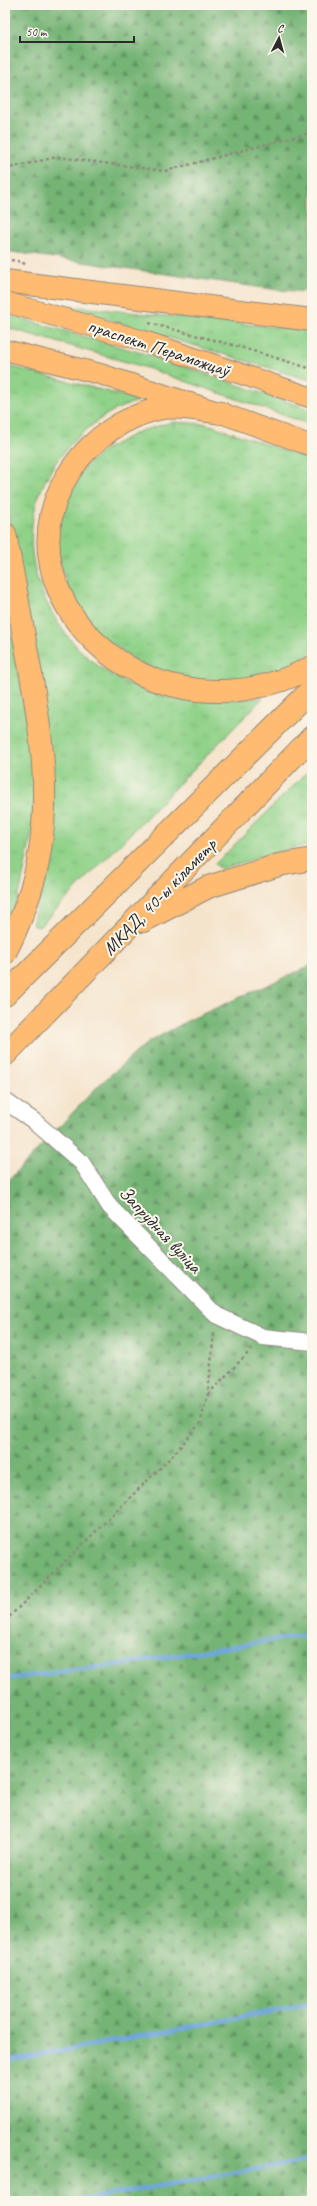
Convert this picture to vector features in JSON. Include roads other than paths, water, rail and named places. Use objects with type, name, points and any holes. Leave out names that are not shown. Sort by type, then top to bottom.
[{"type":"highway","points":[[5,280],[312,320]]},
{"type":"highway","points":[[221,413],[184,408],[158,409],[133,418],[115,428],[92,444],[77,460],[65,480],[50,521],[49,544],[51,566],[58,589],[70,612],[83,630],[118,663],[145,677],[171,686],[201,691],[254,688],[290,678],[312,667]]},
{"type":"highway","points":[[5,534],[39,721],[45,797],[43,831],[37,869],[31,890],[5,953]]},
{"type":"highway","name":"МКАД, 40-ы кіламетр","points":[[5,995],[312,689]]},
{"type":"highway","name":"МКАД, 40-ы кіламетр","points":[[5,1055],[312,737]]},
{"type":"highway","points":[[126,930],[208,887],[279,865],[312,859]]},
{"type":"main road","name":"праспект Пераможцаў","points":[[5,302],[144,341],[312,398]]},
{"type":"main road","points":[[5,350],[100,374],[221,413],[312,446]]},
{"type":"lane","name":"Запрудная вуліца","points":[[5,1101],[34,1121],[82,1163],[110,1207],[216,1315],[263,1337],[312,1342]]},
{"type":"waterway","points":[[5,1679],[121,1664],[312,1634]]},
{"type":"waterway","points":[[6,2061],[312,2004]]},
{"type":"waterway","points":[[75,2201],[312,2159]]}]
